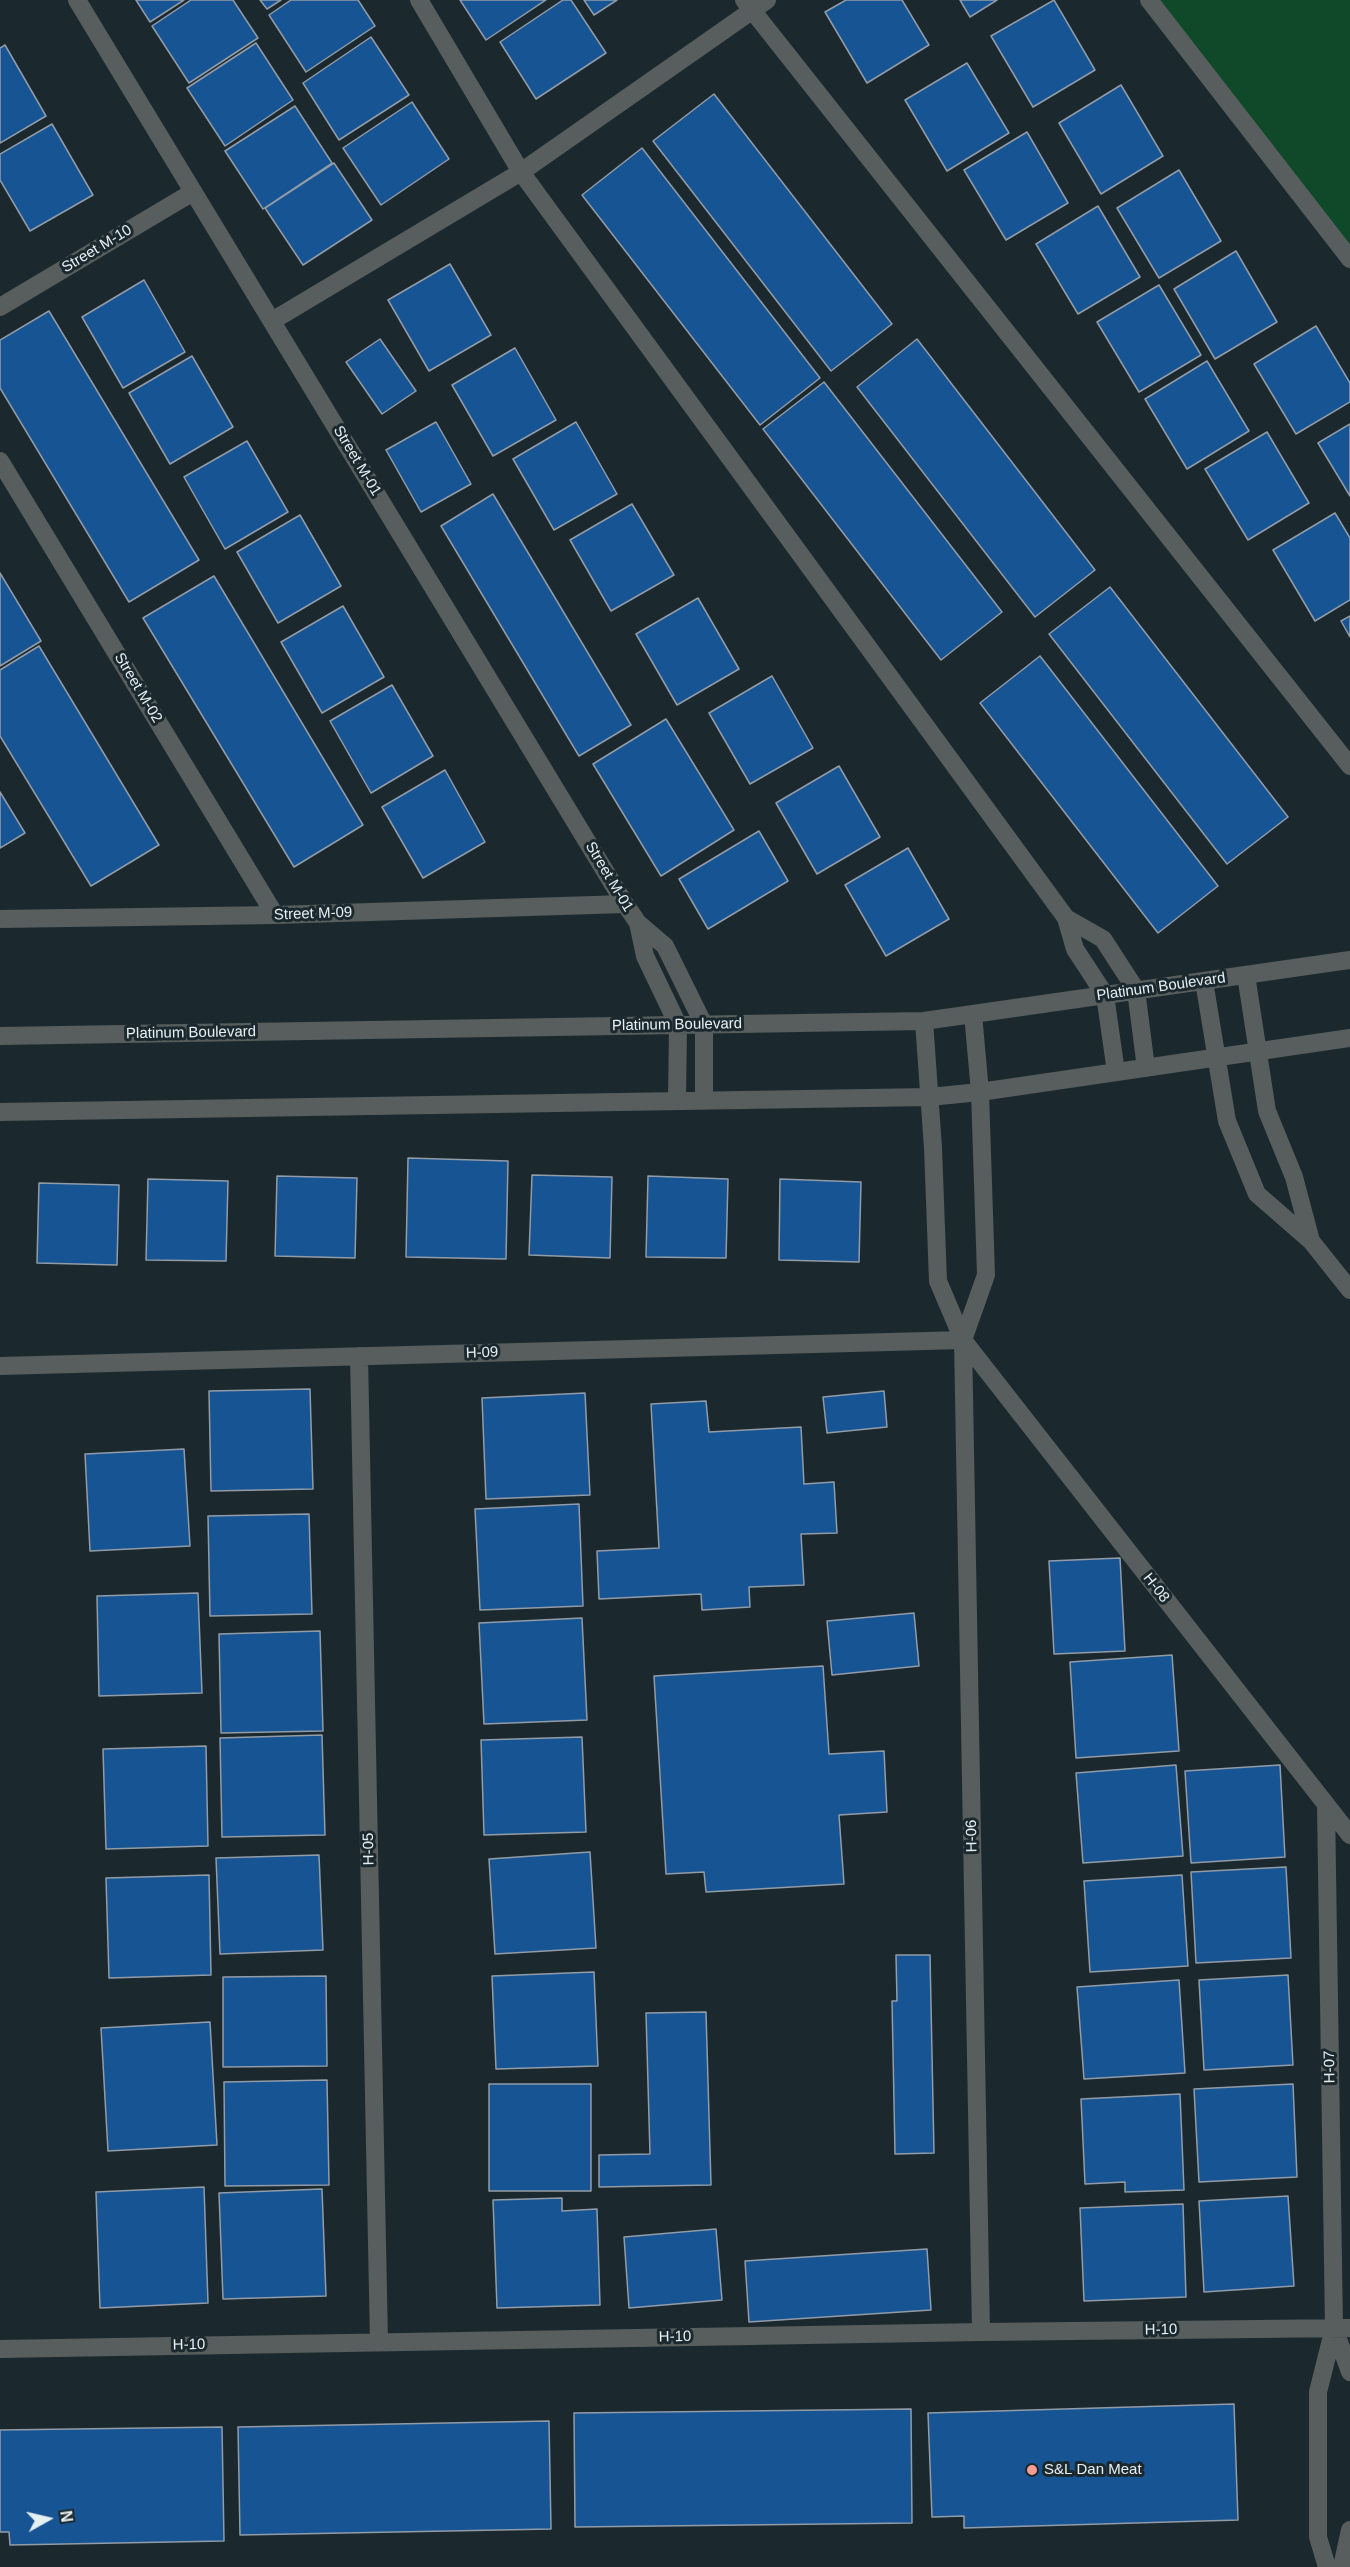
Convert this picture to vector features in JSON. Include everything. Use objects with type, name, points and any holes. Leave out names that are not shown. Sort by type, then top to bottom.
[{"type":"street","name":"Street M-01","points":[[77,0],[638,923]]},
{"type":"street","points":[[419,0],[521,172],[1066,918],[1075,950],[1105,995],[1116,1072]]},
{"type":"street","points":[[272,321],[521,172],[748,6],[767,0]]},
{"type":"street","points":[[1149,0],[1350,259]]},
{"type":"street","points":[[748,6],[1350,766]]},
{"type":"street","name":"Street M-10","points":[[0,307],[193,192]]},
{"type":"street","name":"Street M-02","points":[[0,461],[275,915]]},
{"type":"street","name":"Street M-09","points":[[0,919],[275,915],[626,903]]},
{"type":"street","points":[[1066,918],[1103,939],[1136,990],[1146,1068]]},
{"type":"street","points":[[638,923],[665,946],[704,1025],[704,1101]]},
{"type":"street","points":[[638,923],[645,956],[678,1025],[677,1101]]},
{"type":"street","name":"Platinum Boulevard","points":[[0,1036],[924,1021],[1350,960]]},
{"type":"street","points":[[1246,975],[1267,1111],[1294,1177],[1311,1241]]},
{"type":"street","points":[[1204,981],[1227,1121],[1257,1194],[1311,1241],[1350,1290]]},
{"type":"street","points":[[963,1340],[986,1275],[980,1092],[973,1014]]},
{"type":"street","points":[[924,1021],[933,1148],[938,1281],[963,1340]]},
{"type":"street","points":[[0,1112],[929,1097],[980,1092],[1350,1038]]},
{"type":"street","points":[[1330,1266],[1350,1263]]},
{"type":"street","name":"H-09","points":[[0,1366],[963,1340]]},
{"type":"street","name":"H-08","points":[[963,1340],[1350,1835]]},
{"type":"street","name":"H-06","points":[[963,1340],[981,2332]]},
{"type":"street","name":"H-05","points":[[359,1356],[379,2342]]},
{"type":"street","name":"H-07","points":[[1326,1805],[1342,2328],[1350,2372]]},
{"type":"street","name":"H-07","points":[[1327,2567],[1318,2537],[1318,2391],[1342,2328]]},
{"type":"street","name":"H-10","points":[[0,2349],[1342,2328]]},
{"type":"street","points":[[1342,2567],[1350,2530]]},
{"type":"green space","points":[[1149,0],[1350,0],[1350,259]]},
{"type":"building","points":[[136,0],[184,0],[150,22]]},
{"type":"building","points":[[191,0],[233,0],[258,38],[189,83],[152,26]]},
{"type":"building","points":[[260,0],[281,0],[267,9]]},
{"type":"building","points":[[291,0],[358,0],[375,26],[306,72],[269,15]]},
{"type":"building","points":[[460,0],[546,0],[486,40]]},
{"type":"building","points":[[563,0],[571,0],[606,53],[536,99],[500,42]]},
{"type":"building","points":[[584,0],[617,0],[594,15]]},
{"type":"building","points":[[846,0],[902,0],[929,45],[867,83],[825,12]]},
{"type":"building","points":[[960,0],[997,0],[970,17]]},
{"type":"building","points":[[1054,0],[1095,70],[1033,107],[991,36]]},
{"type":"building","points":[[371,37],[409,95],[339,140],[303,83]]},
{"type":"building","points":[[256,43],[293,100],[225,146],[187,88]]},
{"type":"building","points":[[5,45],[46,116],[0,143],[0,48]]},
{"type":"building","points":[[967,63],[1009,133],[947,171],[905,100]]},
{"type":"building","points":[[1121,85],[1163,156],[1101,194],[1059,123]]},
{"type":"building","points":[[714,94],[892,324],[831,371],[653,141]]},
{"type":"building","points":[[412,102],[449,159],[381,205],[343,148]]},
{"type":"building","points":[[295,106],[332,163],[263,209],[225,151]]},
{"type":"building","points":[[52,124],[93,195],[30,231],[0,180],[0,154]]},
{"type":"building","points":[[1027,132],[1068,203],[1006,240],[964,170]]},
{"type":"building","points":[[642,148],[820,378],[760,425],[582,195]]},
{"type":"building","points":[[334,163],[372,220],[303,265],[265,208]]},
{"type":"building","points":[[1179,170],[1221,241],[1159,278],[1117,208]]},
{"type":"building","points":[[1098,206],[1140,277],[1078,314],[1036,244]]},
{"type":"building","points":[[1236,251],[1277,322],[1215,359],[1174,289]]},
{"type":"building","points":[[450,264],[491,335],[429,371],[388,300]]},
{"type":"building","points":[[144,280],[185,352],[123,388],[82,317]]},
{"type":"building","points":[[1159,285],[1201,355],[1139,392],[1097,322]]},
{"type":"building","points":[[49,311],[199,560],[129,602],[0,388],[0,340]]},
{"type":"building","points":[[1316,326],[1350,383],[1350,402],[1296,434],[1254,364]]},
{"type":"building","points":[[380,339],[416,391],[382,414],[346,362]]},
{"type":"building","points":[[917,339],[1095,570],[1035,617],[857,387]]},
{"type":"building","points":[[515,348],[556,420],[493,456],[452,385]]},
{"type":"building","points":[[192,356],[233,427],[170,464],[129,393]]},
{"type":"building","points":[[1207,361],[1249,431],[1187,469],[1145,399]]},
{"type":"building","points":[[824,382],[1002,612],[941,660],[763,429]]},
{"type":"building","points":[[436,422],[471,484],[421,512],[386,450]]},
{"type":"building","points":[[576,422],[617,494],[554,530],[513,459]]},
{"type":"building","points":[[1350,424],[1350,496],[1318,443]]},
{"type":"building","points":[[1267,432],[1309,503],[1248,540],[1205,469]]},
{"type":"building","points":[[247,441],[288,512],[225,549],[184,477]]},
{"type":"building","points":[[493,494],[631,725],[579,756],[441,526]]},
{"type":"building","points":[[632,504],[674,575],[611,611],[570,540]]},
{"type":"building","points":[[1335,513],[1350,538],[1350,600],[1315,621],[1273,550]]},
{"type":"building","points":[[300,515],[341,586],[278,623],[237,552]]},
{"type":"building","points":[[0,573],[41,641],[0,666]]},
{"type":"building","points":[[214,576],[363,825],[294,867],[143,618]]},
{"type":"building","points":[[1110,587],[1288,817],[1227,864],[1049,634]]},
{"type":"building","points":[[698,598],[739,669],[677,705],[636,634]]},
{"type":"building","points":[[343,606],[384,677],[322,713],[281,642]]},
{"type":"building","points":[[1350,616],[1350,637],[1341,621]]},
{"type":"building","points":[[39,646],[159,845],[91,886],[0,736],[0,670]]},
{"type":"building","points":[[1040,656],[1218,886],[1158,933],[980,703]]},
{"type":"building","points":[[772,676],[813,748],[750,784],[709,713]]},
{"type":"building","points":[[392,685],[433,756],[371,793],[330,721]]},
{"type":"building","points":[[666,719],[734,830],[661,876],[593,764]]},
{"type":"building","points":[[839,766],[880,837],[817,874],[776,803]]},
{"type":"building","points":[[445,770],[485,842],[423,878],[382,807]]},
{"type":"building","points":[[0,792],[25,833],[0,848]]},
{"type":"building","points":[[759,831],[788,881],[708,929],[679,879]]},
{"type":"building","points":[[908,848],[949,919],[886,956],[845,885]]},
{"type":"building","points":[[408,1158],[508,1161],[506,1259],[406,1257]]},
{"type":"building","points":[[532,1175],[612,1177],[610,1258],[529,1255]]},
{"type":"building","points":[[277,1176],[357,1178],[355,1258],[275,1256]]},
{"type":"building","points":[[648,1176],[728,1179],[726,1258],[646,1257]]},
{"type":"building","points":[[148,1179],[228,1181],[226,1261],[146,1260]]},
{"type":"building","points":[[780,1179],[861,1182],[859,1262],[779,1260]]},
{"type":"building","points":[[39,1183],[119,1185],[117,1265],[37,1263]]},
{"type":"building","points":[[310,1389],[313,1489],[211,1491],[209,1391]]},
{"type":"building","points":[[884,1391],[887,1427],[827,1433],[823,1397]]},
{"type":"building","points":[[585,1393],[590,1495],[486,1499],[482,1398]]},
{"type":"building","points":[[706,1401],[709,1432],[801,1427],[804,1484],[834,1482],[837,1533],[801,1534],[804,1585],[749,1587],[750,1607],[702,1610],[701,1594],[599,1599],[597,1551],[659,1548],[651,1404]]},
{"type":"building","points":[[184,1449],[190,1546],[90,1551],[85,1454]]},
{"type":"building","points":[[579,1504],[583,1606],[480,1610],[475,1509]]},
{"type":"building","points":[[309,1514],[312,1614],[210,1616],[208,1516]]},
{"type":"building","points":[[1120,1558],[1125,1651],[1054,1654],[1049,1561]]},
{"type":"building","points":[[198,1593],[202,1693],[99,1696],[97,1596]]},
{"type":"building","points":[[914,1613],[919,1666],[832,1675],[827,1621]]},
{"type":"building","points":[[582,1618],[587,1720],[484,1724],[479,1623]]},
{"type":"building","points":[[320,1631],[323,1731],[221,1733],[219,1634]]},
{"type":"building","points":[[1172,1655],[1179,1751],[1076,1758],[1070,1662]]},
{"type":"building","points":[[823,1666],[829,1754],[884,1751],[887,1812],[839,1815],[844,1884],[706,1892],[704,1872],[666,1874],[654,1676]]},
{"type":"building","points":[[322,1735],[325,1835],[222,1837],[220,1738]]},
{"type":"building","points":[[582,1737],[586,1832],[484,1835],[481,1740]]},
{"type":"building","points":[[206,1746],[208,1846],[106,1849],[103,1749]]},
{"type":"building","points":[[1176,1765],[1183,1856],[1083,1863],[1076,1773]]},
{"type":"building","points":[[1280,1765],[1285,1857],[1191,1863],[1185,1771]]},
{"type":"building","points":[[590,1852],[596,1948],[495,1954],[489,1859]]},
{"type":"building","points":[[319,1855],[323,1950],[220,1954],[216,1858]]},
{"type":"building","points":[[1286,1867],[1291,1958],[1196,1963],[1191,1872]]},
{"type":"building","points":[[209,1875],[211,1975],[109,1978],[106,1878]]},
{"type":"building","points":[[1182,1875],[1188,1966],[1090,1972],[1084,1881]]},
{"type":"building","points":[[896,1955],[930,1955],[934,2153],[895,2154],[892,2001],[897,2001]]},
{"type":"building","points":[[594,1972],[598,2066],[496,2069],[492,1976]]},
{"type":"building","points":[[1288,1975],[1293,2065],[1204,2070],[1199,1980]]},
{"type":"building","points":[[326,1976],[327,2066],[223,2067],[223,1977]]},
{"type":"building","points":[[1179,1980],[1185,2073],[1084,2079],[1077,1987]]},
{"type":"building","points":[[706,2012],[711,2185],[599,2187],[599,2155],[650,2154],[646,2013]]},
{"type":"building","points":[[210,2022],[217,2145],[108,2151],[101,2028]]},
{"type":"building","points":[[327,2080],[329,2185],[225,2186],[224,2082]]},
{"type":"building","points":[[489,2084],[591,2084],[591,2191],[489,2191]]},
{"type":"building","points":[[1293,2084],[1297,2177],[1199,2182],[1194,2089]]},
{"type":"building","points":[[1180,2094],[1184,2190],[1125,2192],[1125,2182],[1085,2184],[1081,2099]]},
{"type":"building","points":[[204,2187],[208,2303],[100,2308],[96,2192]]},
{"type":"building","points":[[322,2189],[326,2296],[223,2299],[219,2193]]},
{"type":"building","points":[[1288,2196],[1294,2286],[1204,2292],[1199,2201]]},
{"type":"building","points":[[562,2198],[562,2211],[597,2209],[600,2305],[497,2308],[493,2200]]},
{"type":"building","points":[[1183,2204],[1186,2297],[1084,2301],[1080,2208]]},
{"type":"building","points":[[716,2229],[722,2300],[629,2308],[624,2237]]},
{"type":"building","points":[[927,2249],[931,2310],[749,2322],[745,2261]]},
{"type":"building","points":[[1234,2404],[1238,2520],[964,2528],[964,2516],[932,2517],[928,2413]]},
{"type":"building","points":[[911,2409],[912,2523],[575,2527],[574,2413]]},
{"type":"building","points":[[549,2421],[551,2529],[240,2535],[238,2427]]},
{"type":"building","points":[[222,2427],[224,2541],[10,2545],[9,2532],[0,2532],[0,2430]]},
{"type":"place","name":"S&L Dan Meat","points":[[1032,2470]]}]
